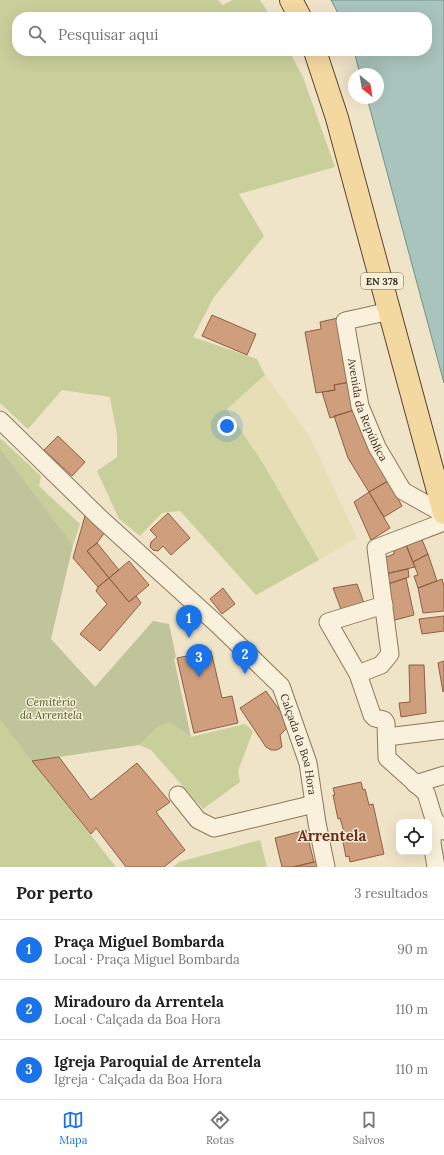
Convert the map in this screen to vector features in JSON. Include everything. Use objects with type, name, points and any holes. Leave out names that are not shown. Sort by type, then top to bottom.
[{"type":"main road","points":[[290,0],[297,12]]},
{"type":"main road","name":"Avenida da República","points":[[317,56],[332,97],[444,513]]},
{"type":"street","name":"Avenida da República","points":[[390,311],[345,321],[360,406],[377,447],[403,491],[444,513]]},
{"type":"street","name":"Calçada da Boa Hora","points":[[0,420],[99,517],[217,624],[282,686],[308,763],[326,867]]},
{"type":"street","points":[[358,674],[381,666],[387,659],[390,649],[376,548],[444,522]]},
{"type":"street","points":[[384,605],[328,622],[358,674],[372,715],[375,718],[385,721],[387,758],[427,794],[439,825],[432,843],[436,867]]},
{"type":"street","points":[[387,737],[444,730]]},
{"type":"street","points":[[415,784],[444,775]]},
{"type":"street","points":[[178,795],[198,820],[214,828],[314,804]]},
{"type":"shaded area","points":[[265,375],[309,435],[357,538],[319,560],[264,465],[227,408]]},
{"type":"green space","points":[[0,0],[218,0],[223,5],[232,0],[260,0],[268,12],[12,12],[12,56],[292,56],[303,77],[335,167],[239,194],[264,236],[214,297],[193,337],[257,359],[265,375],[227,409],[264,465],[319,560],[256,595],[180,511],[162,513],[140,536],[119,519],[97,471],[117,457],[117,435],[110,397],[62,390],[28,429],[0,403]]},
{"type":"green space","points":[[0,438],[41,476],[39,486],[80,524],[73,545],[0,448]]},
{"type":"green space","name":"Cemitério da Arrentela","points":[[0,448],[73,545],[51,639],[95,687],[153,621],[169,624],[176,657],[174,659],[191,737],[169,722],[157,727],[139,745],[32,761],[0,720]]},
{"type":"green space","points":[[0,720],[116,867],[0,867]]},
{"type":"green space","points":[[169,722],[191,737],[245,724],[253,731],[238,771],[240,782],[203,809],[151,750],[139,745],[157,726]]},
{"type":"green space","points":[[260,840],[267,867],[173,867],[179,862]]},
{"type":"water","points":[[331,0],[444,0],[444,383],[369,104],[384,104],[384,68],[358,68],[355,56],[432,56],[432,12],[337,12]]},
{"type":"building","points":[[212,315],[256,334],[247,355],[202,336]]},
{"type":"building","points":[[338,318],[350,382],[334,385],[335,390],[316,393],[305,332],[321,329],[320,322]]},
{"type":"building","points":[[350,382],[354,410],[330,418],[322,392],[335,390],[334,385]]},
{"type":"building","points":[[354,410],[388,481],[369,492],[348,458],[334,416]]},
{"type":"building","points":[[58,436],[85,462],[72,476],[44,450]]},
{"type":"building","points":[[388,481],[402,506],[384,517],[369,492]]},
{"type":"building","points":[[369,492],[390,528],[371,540],[354,502]]},
{"type":"building","points":[[168,513],[190,538],[171,555],[163,546],[158,551],[153,550],[150,547],[151,542],[157,537],[150,530]]},
{"type":"building","points":[[85,516],[105,532],[97,543],[87,551],[109,578],[98,587],[73,558]]},
{"type":"building","points":[[420,535],[428,554],[413,562],[404,540]]},
{"type":"building","points":[[404,540],[415,567],[385,574],[381,559],[394,554],[394,545]]},
{"type":"building","points":[[97,543],[119,570],[109,578],[87,551]]},
{"type":"building","points":[[428,554],[437,581],[418,588],[414,576],[418,575],[413,562]]},
{"type":"building","points":[[129,561],[149,585],[129,602],[109,578]]},
{"type":"building","points":[[408,569],[409,577],[388,584],[385,574]]},
{"type":"building","points":[[109,578],[129,602],[136,596],[141,603],[100,651],[80,634],[107,604],[96,591],[98,587]]},
{"type":"building","points":[[406,578],[414,615],[391,621],[388,584]]},
{"type":"building","points":[[442,579],[444,586],[444,611],[423,613],[418,588]]},
{"type":"building","points":[[357,584],[365,606],[342,612],[333,588]]},
{"type":"building","points":[[223,588],[235,604],[222,614],[210,599]]},
{"type":"building","points":[[444,616],[444,631],[422,634],[419,619]]},
{"type":"building","points":[[211,651],[222,698],[232,696],[238,723],[194,733],[177,658]]},
{"type":"building","points":[[444,661],[444,691],[443,692],[438,663]]},
{"type":"building","points":[[409,665],[424,665],[426,713],[401,717],[399,703],[410,702]]},
{"type":"building","points":[[266,691],[290,725],[280,735],[282,747],[277,750],[271,750],[266,747],[240,708]]},
{"type":"building","points":[[59,757],[91,800],[137,763],[170,802],[156,812],[185,850],[164,867],[126,867],[96,828],[91,834],[32,761]]},
{"type":"building","points":[[361,782],[363,790],[365,789],[369,805],[373,804],[384,854],[350,862],[349,856],[346,857],[341,832],[344,832],[340,818],[338,819],[333,788]]},
{"type":"building","points":[[306,830],[314,862],[293,867],[282,867],[275,838]]},
{"type":"building","points":[[317,861],[319,867],[293,867],[314,862]]},
{"type":"place","name":"Praça Miguel Bombarda","points":[[189,638]]},
{"type":"place","name":"Miradouro da Arrentela","points":[[245,674]]},
{"type":"place","name":"Igreja Paroquial de Arrentela","points":[[199,677]]},
{"type":"district","name":"Arrentela","points":[[332,835]]}]
